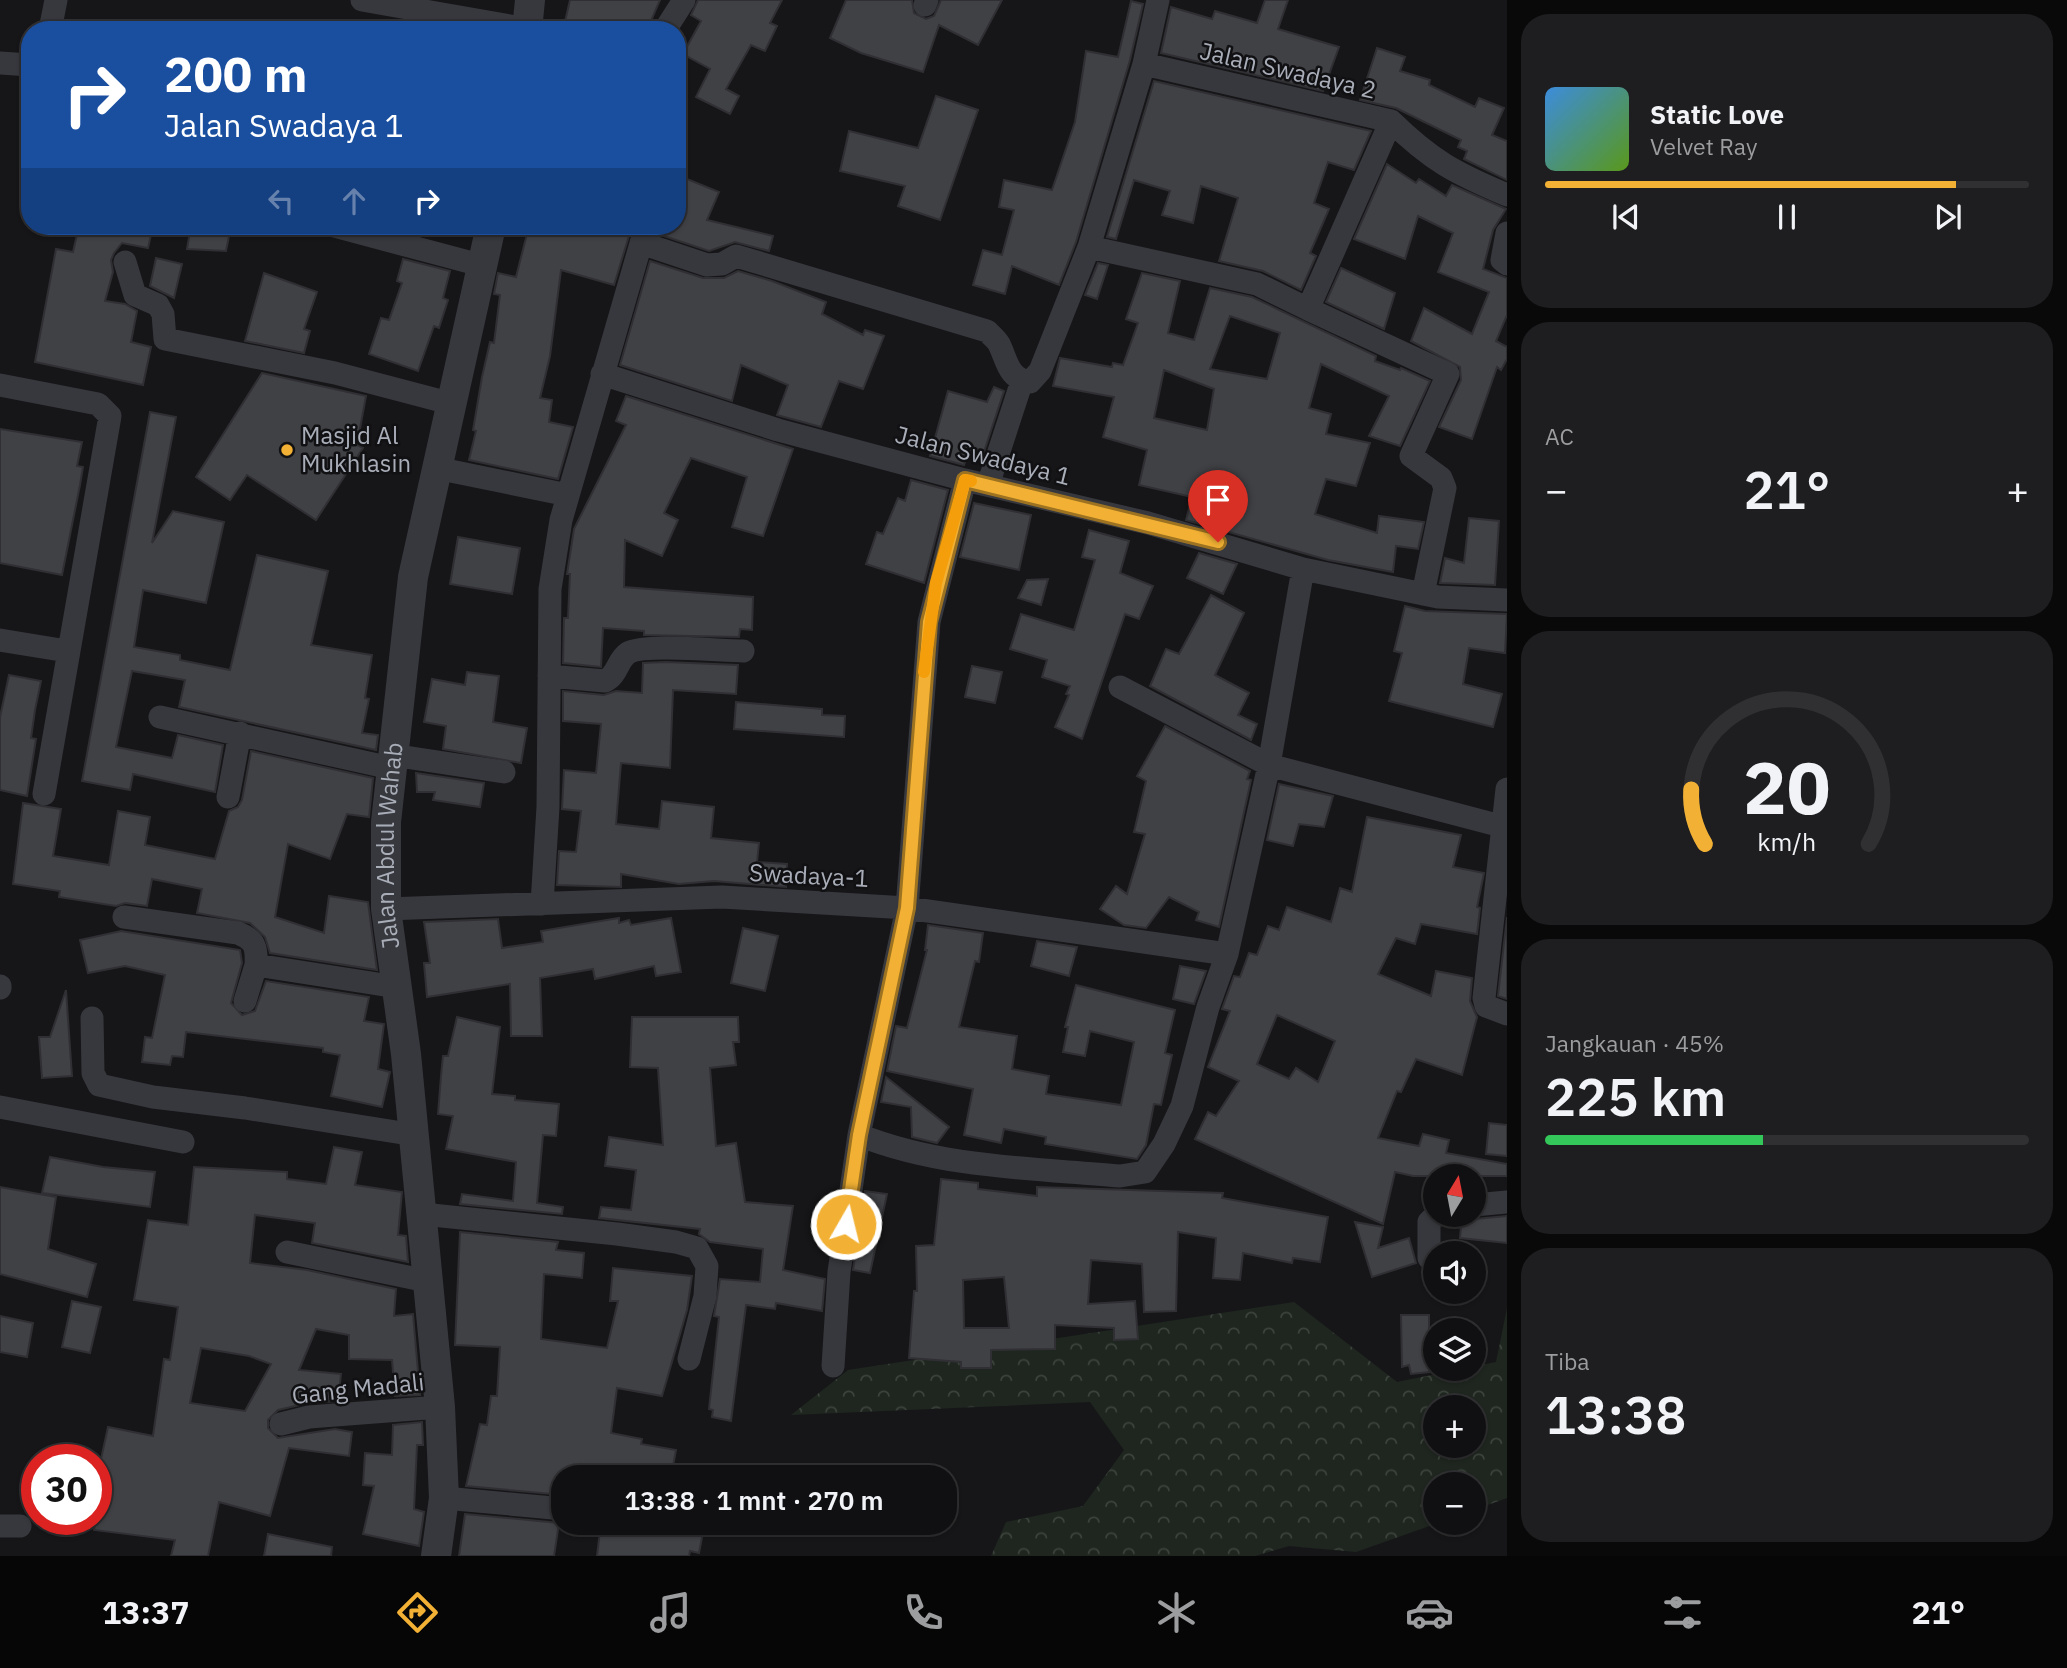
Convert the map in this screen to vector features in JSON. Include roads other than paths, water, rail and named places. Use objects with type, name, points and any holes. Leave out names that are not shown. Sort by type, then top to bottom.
[{"type":"street","points":[[52,21],[56,0]]},
{"type":"street","points":[[362,0],[528,19]]},
{"type":"street","points":[[671,21],[684,0]]},
{"type":"street","points":[[534,905],[548,807],[550,589],[556,543],[643,235],[707,265],[722,264],[736,256],[987,331],[999,343],[1004,363],[1022,381],[1030,382],[1040,372],[1088,247],[1144,64],[1158,0]]},
{"type":"street","points":[[0,63],[21,64]]},
{"type":"street","name":"Jalan Swadaya 2","points":[[1144,64],[1391,121],[1418,147],[1453,172],[1507,195]]},
{"type":"street","points":[[1308,309],[1391,121]]},
{"type":"street","points":[[1507,233],[1502,260],[1507,264]]},
{"type":"street","points":[[369,235],[484,265]]},
{"type":"street","name":"Jalan Abdul Wahab","points":[[436,1556],[444,1497],[440,1407],[415,1135],[386,909],[384,857],[413,577],[449,403],[489,235]]},
{"type":"street","points":[[1088,247],[1257,284],[1448,374],[1410,456],[1441,478],[1445,488],[1423,594]]},
{"type":"street","points":[[125,262],[135,295],[158,305],[163,314],[165,339],[335,373],[449,403]]},
{"type":"street","name":"Jalan Swadaya 1","points":[[602,374],[778,430],[965,480],[1148,523],[1303,569],[1423,594],[1464,600],[1507,600]]},
{"type":"street","points":[[988,485],[1022,381]]},
{"type":"street","points":[[0,386],[98,404],[110,416],[44,793]]},
{"type":"street","points":[[436,468],[568,495]]},
{"type":"street","points":[[833,1366],[839,1272],[859,1135],[907,908],[929,622],[965,480]]},
{"type":"street","points":[[859,1135],[901,1152],[938,1159],[1121,1176],[1146,1172],[1164,1144],[1182,1106],[1205,1017],[1227,954],[1269,765],[1303,569]]},
{"type":"street","points":[[0,640],[67,651]]},
{"type":"street","points":[[549,676],[605,681],[612,678],[622,659],[639,649],[743,652]]},
{"type":"street","points":[[1120,687],[1269,765],[1502,826]]},
{"type":"street","points":[[160,717],[392,762],[504,772]]},
{"type":"street","points":[[228,797],[240,733]]},
{"type":"street","points":[[1507,789],[1484,998],[1486,1006],[1507,1014]]},
{"type":"street","name":"Swadaya-1","points":[[386,909],[722,897],[907,908],[1227,954]]},
{"type":"street","points":[[124,917],[237,933],[250,938],[256,946],[256,965],[246,1001]]},
{"type":"street","points":[[256,965],[397,987]]},
{"type":"street","points":[[92,1018],[93,1073],[99,1085],[140,1095],[415,1135]]},
{"type":"street","points":[[0,1107],[183,1142]]},
{"type":"street","points":[[1486,1204],[1507,1202]]},
{"type":"street","points":[[422,1214],[617,1234],[676,1242],[697,1248],[707,1266],[705,1296],[689,1359]]},
{"type":"street","points":[[287,1252],[427,1282]]},
{"type":"street","name":"Gang Madali","points":[[281,1424],[309,1418],[440,1407]]},
{"type":"street","points":[[444,1497],[551,1507]]},
{"type":"place","name":"Masjid Al Mukhlasin","points":[[287,450]]}]
